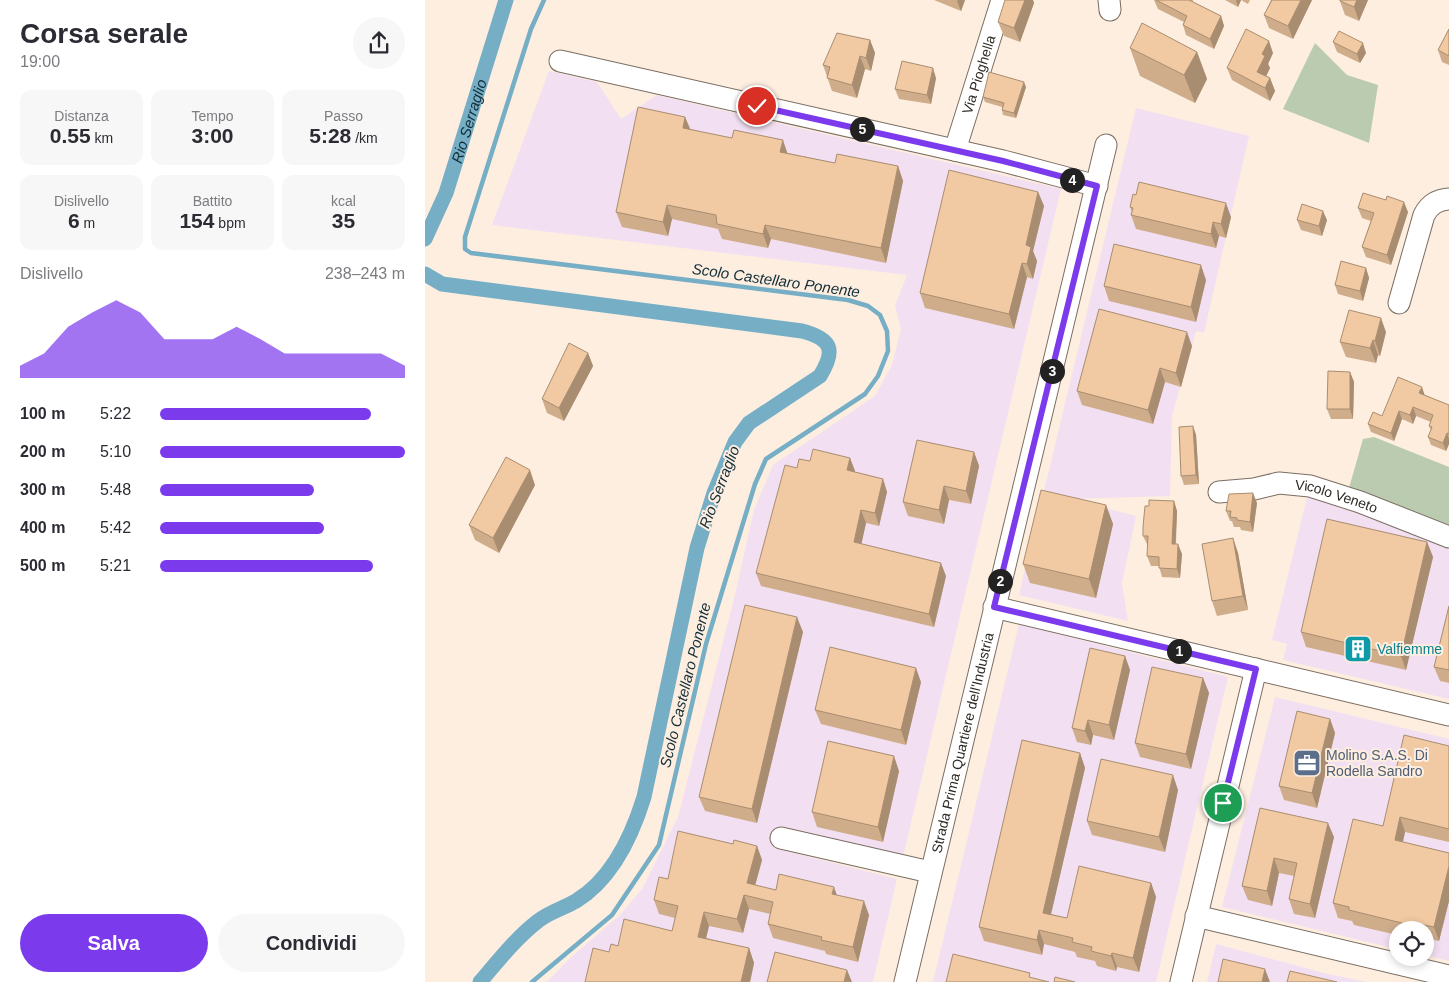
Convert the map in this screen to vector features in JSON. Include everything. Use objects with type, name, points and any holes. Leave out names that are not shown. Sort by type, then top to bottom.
[{"type":"street","name":"Via Pioghella","points":[[955,150],[1002,0]]},
{"type":"street","points":[[560,61],[955,150],[1097,186]]},
{"type":"street","name":"Strada Prima Quartiere dell'Industria","points":[[905,982],[1106,145]]},
{"type":"street","points":[[1399,303],[1424,215],[1429,206],[1436,202],[1449,200]]},
{"type":"street","name":"Vicolo Veneto","points":[[1219,492],[1254,489],[1279,483],[1310,486],[1360,502],[1449,537]]},
{"type":"street","points":[[994,607],[1449,715]]},
{"type":"street","points":[[1181,982],[1256,669]]},
{"type":"street","points":[[781,838],[930,872]]},
{"type":"street","points":[[1196,916],[1449,976]]},
{"type":"shaded area","points":[[549,71],[597,82],[621,119],[657,95],[1061,189],[903,857],[777,827],[774,848],[897,879],[873,982],[547,982],[569,959],[620,915],[642,889],[678,817],[734,599],[754,510],[773,465],[875,396],[892,365],[901,329],[895,306],[907,275],[492,225]]},
{"type":"shaded area","points":[[1136,108],[1249,136],[1204,333],[1196,331],[1172,416],[1170,496],[1070,499],[1136,516],[1122,583],[1128,621],[1019,595]]},
{"type":"shaded area","points":[[1308,494],[1449,543],[1449,699],[1283,660],[1287,644],[1272,640]]},
{"type":"shaded area","points":[[1019,624],[1228,677],[1156,982],[933,982]]},
{"type":"shaded area","points":[[1275,697],[1449,739],[1449,961],[1434,957],[1434,921],[1389,921],[1389,947],[1222,907]]},
{"type":"shaded area","points":[[1216,944],[1328,974],[1367,982],[1207,982]]},
{"type":"green space","points":[[1315,43],[1347,75],[1378,85],[1369,143],[1283,109]]},
{"type":"green space","points":[[1374,437],[1449,467],[1449,528],[1349,488],[1363,439]]},
{"type":"building","points":[[1005,0],[1025,0],[1014,28],[998,22]]},
{"type":"building","points":[[1156,0],[1189,0],[1221,16],[1210,39],[1183,25],[1187,16]]},
{"type":"building","points":[[1272,0],[1301,0],[1288,26],[1264,15]]},
{"type":"building","points":[[1340,0],[1357,0],[1354,7]]},
{"type":"building","points":[[1142,23],[1197,52],[1184,75],[1130,48]]},
{"type":"building","points":[[1246,29],[1269,41],[1262,54],[1265,56],[1257,72],[1270,78],[1265,88],[1227,68]]},
{"type":"building","points":[[1449,29],[1449,56],[1438,50]]},
{"type":"building","points":[[1339,31],[1363,43],[1357,54],[1333,42]]},
{"type":"building","points":[[837,33],[870,40],[866,58],[860,56],[852,85],[827,78],[830,67],[823,65]]},
{"type":"building","points":[[902,61],[933,68],[927,95],[895,89]]},
{"type":"building","points":[[989,72],[1024,82],[1014,113],[1002,110],[1004,103],[983,97]]},
{"type":"building","points":[[638,107],[685,117],[683,128],[732,138],[734,130],[783,140],[780,152],[835,163],[837,154],[898,166],[881,248],[765,225],[763,234],[717,224],[716,215],[667,205],[663,222],[616,212]]},
{"type":"building","points":[[949,170],[1038,192],[1026,245],[1031,247],[1027,264],[1022,263],[1009,314],[920,293]]},
{"type":"building","points":[[1139,182],[1226,203],[1221,224],[1213,222],[1211,234],[1131,215],[1133,208],[1130,207],[1133,194],[1136,195]]},
{"type":"building","points":[[1363,193],[1386,200],[1387,196],[1404,202],[1387,255],[1362,247],[1374,213],[1358,208]]},
{"type":"building","points":[[1302,204],[1323,211],[1319,226],[1297,220]]},
{"type":"building","points":[[1114,244],[1201,265],[1191,307],[1104,286]]},
{"type":"building","points":[[1341,261],[1366,268],[1360,291],[1335,285]]},
{"type":"building","points":[[1099,309],[1187,332],[1176,373],[1160,368],[1148,410],[1077,391]]},
{"type":"building","points":[[1349,310],[1381,318],[1375,341],[1373,340],[1370,348],[1340,342]]},
{"type":"building","points":[[569,343],[588,353],[559,408],[542,399]]},
{"type":"building","points":[[1328,371],[1350,372],[1350,409],[1327,409]]},
{"type":"building","points":[[1398,377],[1422,387],[1419,393],[1449,405],[1449,434],[1447,433],[1443,443],[1428,437],[1432,427],[1429,426],[1433,415],[1413,407],[1410,415],[1399,411],[1391,433],[1368,424],[1373,412],[1382,416]]},
{"type":"building","points":[[1193,426],[1196,475],[1181,476],[1179,427]]},
{"type":"building","points":[[917,440],[974,452],[966,491],[944,486],[939,510],[903,502]]},
{"type":"building","points":[[813,449],[850,458],[847,470],[883,479],[875,513],[861,510],[854,542],[941,563],[929,614],[756,573],[785,465],[797,468],[799,459],[810,461]]},
{"type":"building","points":[[506,457],[530,470],[493,538],[469,525]]},
{"type":"building","points":[[1041,490],[1106,505],[1089,579],[1023,564]]},
{"type":"building","points":[[1253,493],[1250,522],[1230,517],[1231,511],[1226,511],[1229,494]]},
{"type":"building","points":[[1149,500],[1174,501],[1172,544],[1178,544],[1177,569],[1159,568],[1159,557],[1147,556],[1148,536],[1143,536],[1143,527],[1145,506],[1149,506]]},
{"type":"building","points":[[1327,519],[1427,542],[1401,656],[1301,632]]},
{"type":"building","points":[[1233,538],[1243,596],[1212,601],[1202,544]]},
{"type":"building","points":[[745,605],[797,617],[752,809],[699,797]]},
{"type":"building","points":[[1449,606],[1449,670],[1434,667]]},
{"type":"building","points":[[830,647],[916,668],[901,730],[815,710]]},
{"type":"building","points":[[1090,648],[1125,656],[1109,725],[1088,720],[1085,731],[1072,728]]},
{"type":"building","points":[[1152,667],[1203,678],[1186,754],[1135,743]]},
{"type":"building","points":[[1297,711],[1330,719],[1312,793],[1279,786]]},
{"type":"building","points":[[1404,735],[1449,746],[1449,829],[1400,817],[1395,840],[1449,853],[1449,866],[1434,927],[1434,921],[1394,921],[1349,910],[1349,907],[1333,903],[1353,819],[1383,826]]},
{"type":"building","points":[[1022,740],[1080,753],[1043,913],[1067,918],[1079,866],[1151,883],[1133,958],[1112,953],[1111,956],[1091,951],[1092,947],[1072,942],[1073,938],[1039,930],[1037,940],[979,927]]},
{"type":"building","points":[[828,741],[894,756],[878,827],[812,812]]},
{"type":"building","points":[[1101,759],[1173,775],[1159,837],[1087,821]]},
{"type":"building","points":[[1260,808],[1328,823],[1310,904],[1289,899],[1297,863],[1274,858],[1267,891],[1242,886]]},
{"type":"building","points":[[678,831],[733,844],[734,840],[757,846],[747,883],[776,890],[779,874],[834,887],[832,894],[864,901],[853,947],[821,940],[822,937],[768,924],[773,902],[744,895],[737,919],[704,912],[698,937],[749,948],[741,982],[585,982],[593,948],[609,952],[611,944],[618,946],[624,919],[672,931],[678,906],[654,900],[659,877],[668,879]]},
{"type":"building","points":[[775,952],[847,970],[844,982],[767,982]]},
{"type":"building","points":[[953,954],[1030,973],[1029,977],[1049,982],[946,982]]},
{"type":"building","points":[[1223,959],[1265,969],[1262,982],[1218,982]]},
{"type":"building","points":[[1290,971],[1337,982],[1287,982]]},
{"type":"building","points":[[1055,977],[1075,982],[1054,982]]},
{"type":"waterway","name":"Rio Serraglio","points":[[425,239],[446,193],[506,0]]},
{"type":"waterway","name":"Scolo Castellaro Ponente","points":[[532,982],[612,915],[659,845],[706,644],[755,484],[766,459],[865,394],[878,376],[888,351],[887,331],[880,315],[868,306],[848,300],[471,253],[465,249],[465,237],[531,29],[544,0]]},
{"type":"waterway","name":"Rio Serraglio","points":[[425,274],[442,284],[802,331],[820,338],[825,342],[829,352],[828,359],[820,376],[749,423],[735,442],[714,493],[697,548],[644,797],[627,841],[610,869],[589,892],[576,901],[542,918],[507,950],[480,982]]},
{"type":"place","name":"Valfiemme","points":[[1358,649]]},
{"type":"place","name":"Molino S.A.S. Di Rodella Sandro","points":[[1307,763]]},
{"type":"route","points":[[757,106],[1003,161],[1097,186],[994,607],[1256,669],[1223,803]]}]
